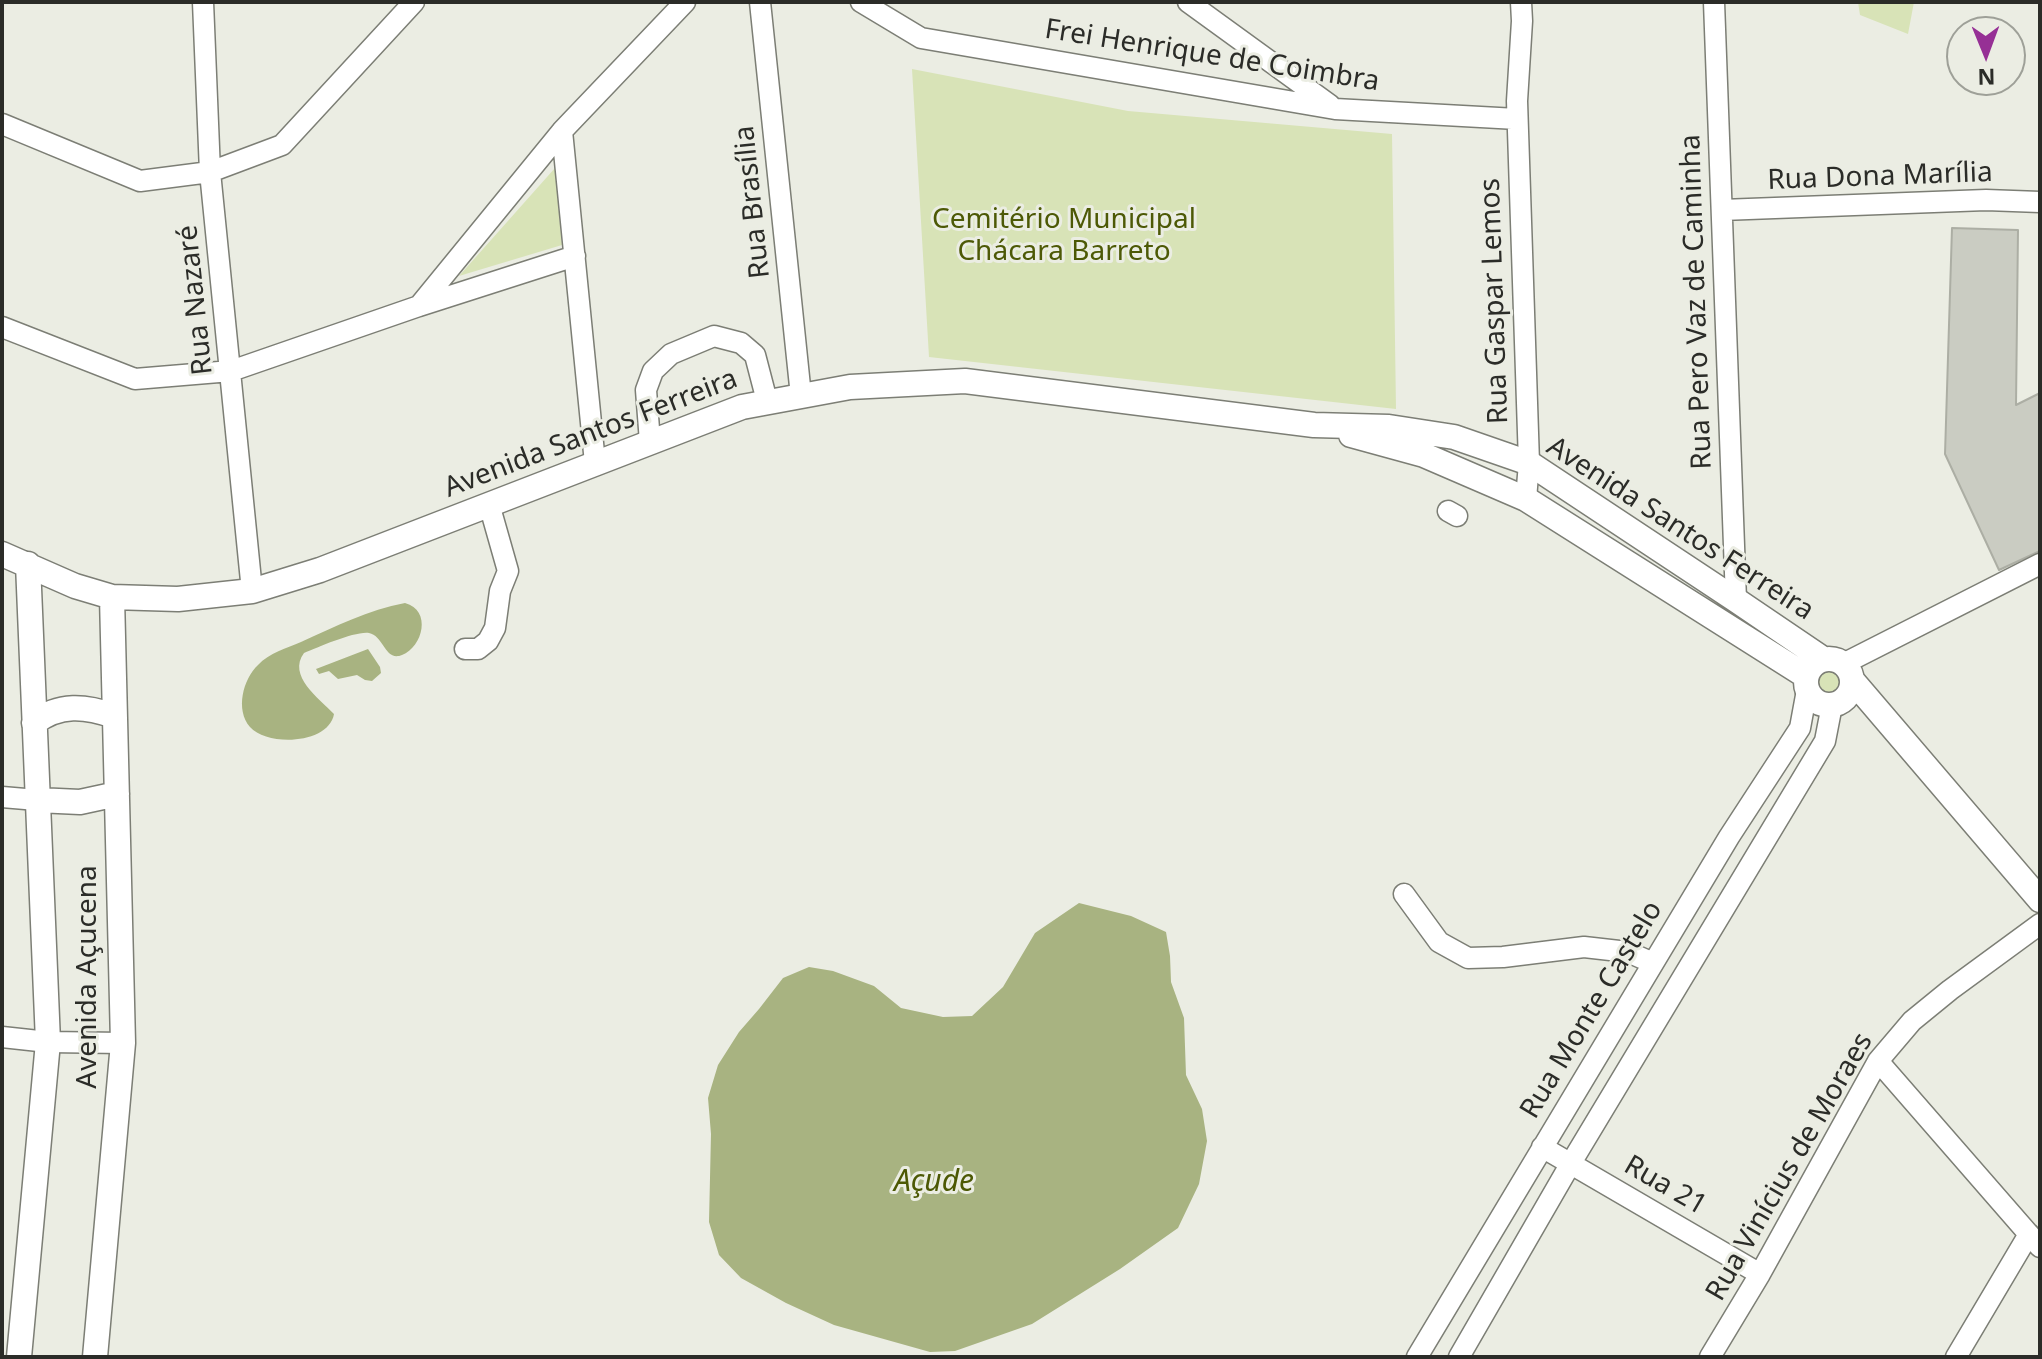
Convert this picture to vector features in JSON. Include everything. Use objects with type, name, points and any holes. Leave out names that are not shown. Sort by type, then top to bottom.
[{"type":"main road","name":"Avenida Santos Ferreira","points":[[2,554],[75,586],[112,597],[178,599],[252,591],[320,570],[742,407],[850,387],[965,381],[1314,425],[1389,427],[1454,437],[1529,463],[1736,600],[1922,763],[2040,900]]},
{"type":"main road","name":"Avenida Santos Ferreira","points":[[1314,425],[1424,455],[1526,499],[1829,682]]},
{"type":"main road","name":"Avenida Açucena","points":[[19,1357],[48,1042],[28,564]]},
{"type":"main road","name":"Avenida Açucena","points":[[95,1357],[123,1043],[112,597]]},
{"type":"main road","points":[[34,723],[43,715],[71,708],[87,708],[114,716]]},
{"type":"main road","points":[[37,800],[80,802],[117,794]]},
{"type":"street","name":"Rua Nazaré","points":[[203,2],[210,172],[252,591]]},
{"type":"street","points":[[2,124],[140,181],[210,172],[282,145],[414,2]]},
{"type":"street","points":[[419,306],[562,131],[685,2]]},
{"type":"street","name":"Rua Brasília","points":[[760,2],[801,396]]},
{"type":"street","name":"Frei Henrique de Coimbra","points":[[861,2],[921,38],[1335,109],[1517,110]]},
{"type":"street","name":"Rua Gaspar Lemos","points":[[1511,2],[1529,463],[1526,499]]},
{"type":"street","name":"Rua Gaspar Lemos","points":[[1517,110],[1521,2]]},
{"type":"street","name":"Rua Pero Vaz de Caminha","points":[[1714,2],[1736,600]]},
{"type":"street","points":[[1198,5],[1335,109]]},
{"type":"street","points":[[562,131],[595,463]]},
{"type":"street","name":"Rua Dona Marília","points":[[1722,210],[1971,201],[2040,202]]},
{"type":"street","points":[[2,327],[135,379],[231,371],[575,256]]},
{"type":"street","points":[[650,442],[646,390],[653,371],[671,354],[714,336],[741,343],[755,355],[767,401]]},
{"type":"street","points":[[465,649],[478,649],[488,641],[495,628],[500,591],[508,571],[489,504]]},
{"type":"street","points":[[1459,1357],[1571,1163],[1825,741],[1829,682],[2040,564]]},
{"type":"street","name":"Rua Monte Castelo","points":[[1417,1357],[1729,837],[1829,682]]},
{"type":"street","points":[[2,797],[37,800]]},
{"type":"street","points":[[1404,894],[1439,942],[1468,958],[1584,947],[1628,952],[1653,963]]},
{"type":"street","name":"Rua Vinícius de Moraes","points":[[1710,1357],[1760,1274],[1878,1061],[1912,1021],[2040,924]]},
{"type":"street","points":[[2,1037],[48,1042],[123,1043]]},
{"type":"street","points":[[1878,1061],[2034,1240],[1956,1357]]},
{"type":"street","name":"Rua 21","points":[[1542,1147],[1760,1274]]},
{"type":"green space","points":[[1858,2],[1914,2],[1908,34],[1860,15]]},
{"type":"green space","name":"Cemitério Municipal Chácara Barreto","points":[[912,69],[1128,111],[1392,134],[1396,409],[929,357]]},
{"type":"green space","points":[[555,168],[562,245],[459,276]]},
{"type":"green space","points":[[1827,667],[1837,671],[1841,681],[1837,691],[1827,695],[1817,691],[1813,681],[1817,671]]},
{"type":"water","points":[[405,603],[419,613],[422,629],[415,644],[402,655],[392,655],[369,633],[346,637],[304,653],[299,670],[302,678],[313,694],[334,714],[330,724],[321,732],[310,737],[283,740],[270,738],[250,727],[243,712],[243,695],[248,678],[262,661],[352,619]]},
{"type":"water","points":[[368,649],[381,673],[372,681],[357,675],[338,679],[329,671],[319,674],[316,669]]},
{"type":"water","name":"Açude","points":[[1079,903],[1131,916],[1166,932],[1171,982],[1184,1018],[1186,1075],[1202,1109],[1207,1141],[1199,1184],[1178,1228],[1032,1324],[955,1351],[930,1352],[834,1325],[741,1278],[719,1255],[709,1222],[711,1134],[708,1098],[718,1065],[739,1032],[783,978],[809,967],[833,971],[874,986],[901,1008],[943,1017],[972,1016],[1003,987],[1035,933]]},
{"type":"building","points":[[1952,228],[2018,230],[2016,405],[2040,393],[2040,551],[1999,570],[1945,454]]}]
